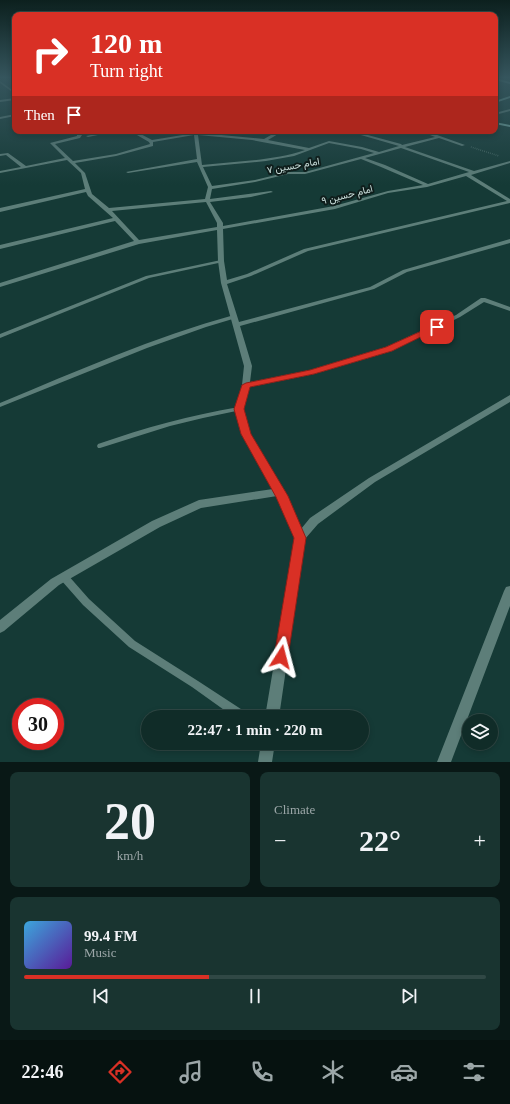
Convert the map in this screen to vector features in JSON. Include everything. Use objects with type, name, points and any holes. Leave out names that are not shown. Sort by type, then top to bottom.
[{"type":"street","points":[[0,118],[12,116]]},
{"type":"street","points":[[498,126],[510,128]]},
{"type":"street","points":[[80,134],[75,139],[52,143],[83,173],[88,190],[96,200],[108,210],[138,242]]},
{"type":"street","points":[[88,136],[99,134]]},
{"type":"street","points":[[137,134],[150,141],[187,134]]},
{"type":"street","points":[[198,134],[200,163],[210,188],[207,200],[220,222],[221,261],[224,283],[248,366],[246,385],[239,409],[246,434],[279,492],[300,538]]},
{"type":"street","points":[[219,134],[265,140],[308,149]]},
{"type":"street","points":[[265,140],[276,134]]},
{"type":"street","points":[[360,134],[400,145],[401,147],[475,173]]},
{"type":"street","points":[[432,134],[463,145]]},
{"type":"street","name":"امام حسین ۷","points":[[210,188],[255,182],[288,173],[305,173],[438,136]]},
{"type":"street","points":[[72,162],[136,150],[152,145],[150,141]]},
{"type":"street","points":[[128,172],[200,163],[266,160],[294,155],[330,142],[378,152]]},
{"type":"street","points":[[0,155],[7,154],[25,167]]},
{"type":"street","points":[[361,158],[383,166],[427,186]]},
{"type":"street","points":[[0,172],[67,159]]},
{"type":"street","name":"امام حسین ۹","points":[[0,285],[138,242],[335,207],[388,192],[427,186],[509,163]]},
{"type":"street","points":[[468,175],[510,202]]},
{"type":"street","points":[[0,210],[88,190]]},
{"type":"street","points":[[108,210],[249,196],[271,192]]},
{"type":"street","points":[[224,283],[249,275],[306,250],[510,202]]},
{"type":"street","points":[[0,247],[116,218]]},
{"type":"street","points":[[236,325],[372,288],[405,271],[509,242]]},
{"type":"street","points":[[246,385],[311,372],[389,349],[458,316],[483,299],[510,309]]},
{"type":"street","points":[[273,710],[300,538],[314,522],[372,480],[510,398]]},
{"type":"street","points":[[0,627],[55,582],[156,524],[199,504],[279,492]]},
{"type":"street","points":[[444,762],[510,591]]},
{"type":"street","points":[[265,762],[267,750]]},
{"type":"lane","points":[[0,336],[148,277],[221,261]]},
{"type":"lane","points":[[0,405],[93,366],[194,328],[234,317]]},
{"type":"lane","points":[[100,446],[143,431],[188,418],[239,409]]},
{"type":"lane","points":[[64,577],[86,602],[132,644],[233,710]]},
{"type":"path","points":[[463,145],[503,157]]},
{"type":"route","points":[[281,657],[300,538],[282,496],[246,434],[239,409],[246,385],[311,372],[389,349],[437,327]]}]
